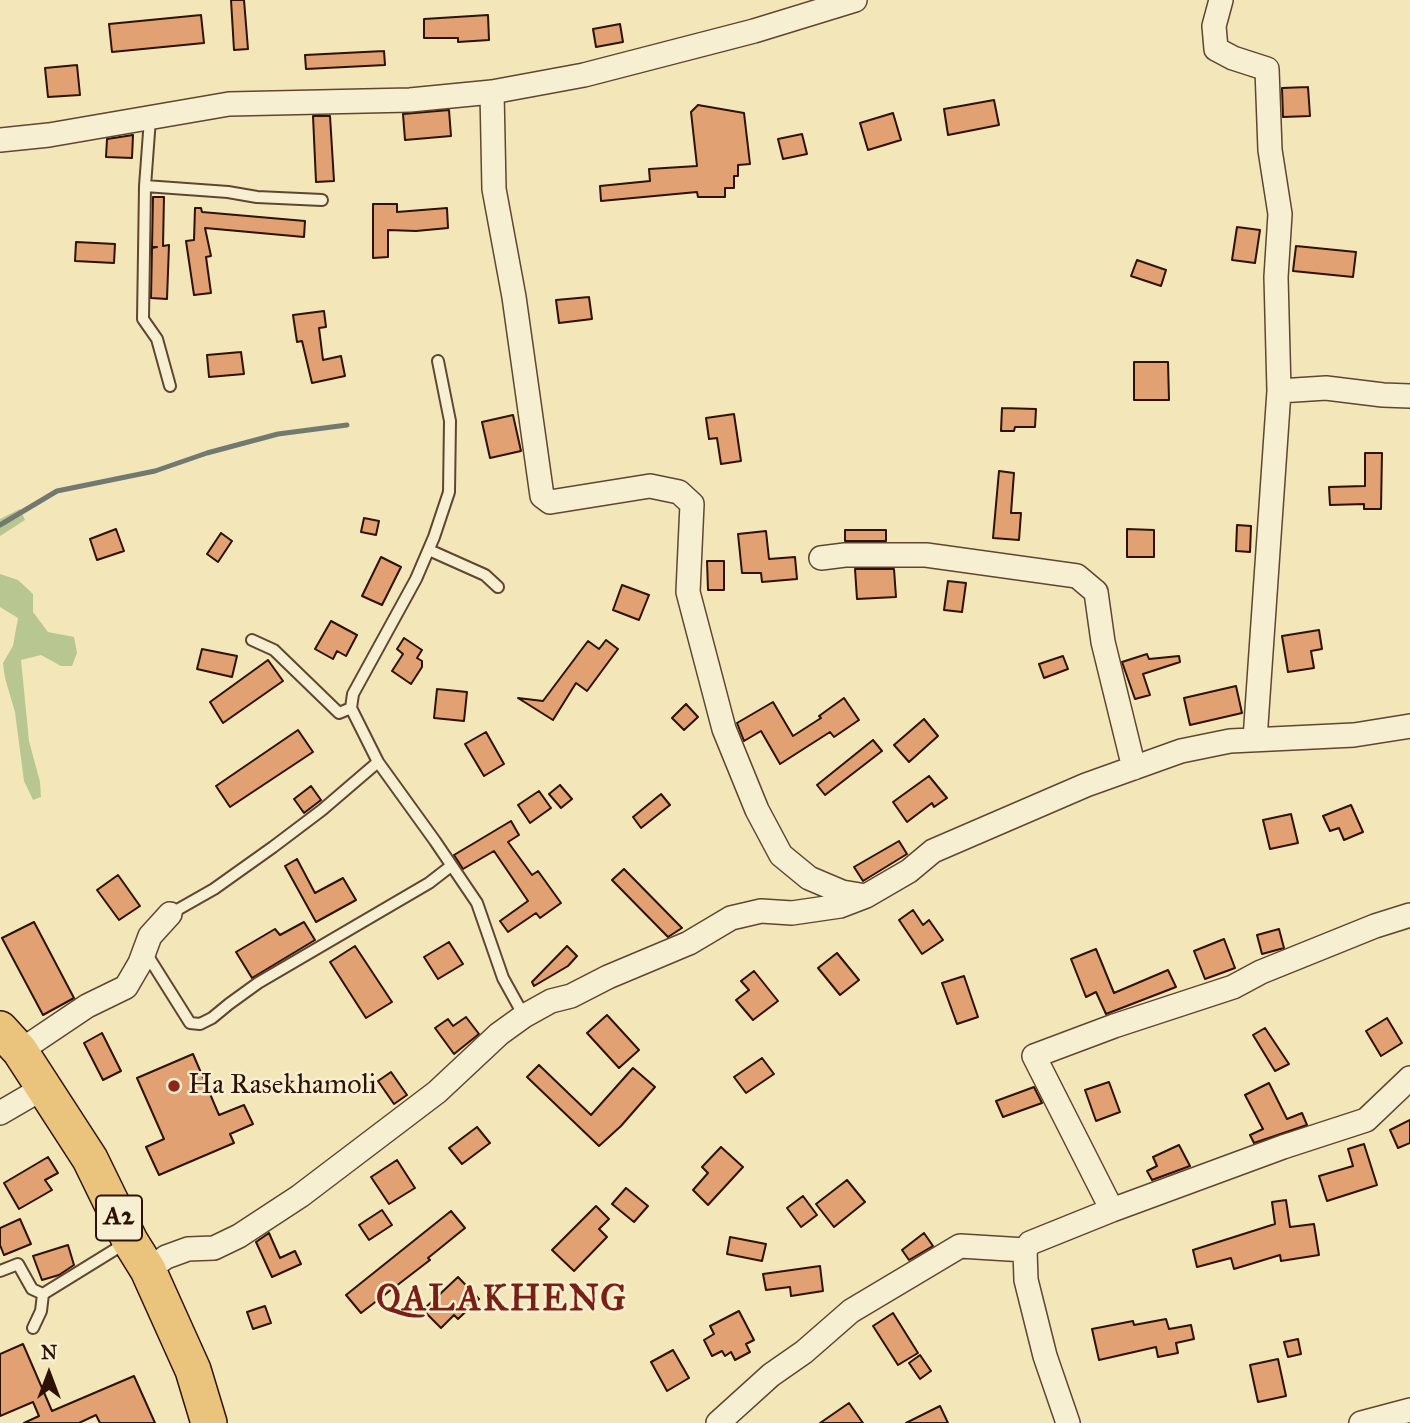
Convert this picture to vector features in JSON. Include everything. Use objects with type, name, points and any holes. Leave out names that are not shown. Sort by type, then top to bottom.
[{"type":"main road","name":"A2","points":[[10,1040],[90,1159],[193,1370],[209,1423]]},
{"type":"street","points":[[0,140],[49,135],[229,104],[410,100],[492,92],[584,75],[754,31],[855,0]]},
{"type":"street","points":[[1221,0],[1214,26],[1216,49],[1233,58],[1267,69],[1270,150],[1280,214],[1276,277],[1279,391],[1255,739]]},
{"type":"street","points":[[492,92],[494,189],[514,297],[542,496],[550,502],[650,486],[679,492],[692,504],[688,592],[723,729],[757,810],[781,855],[810,878],[842,892],[866,896]]},
{"type":"street","points":[[1279,391],[1326,388],[1410,396]]},
{"type":"street","points":[[821,558],[845,555],[926,555],[1077,576],[1096,592],[1103,642],[1133,768]]},
{"type":"street","points":[[139,1255],[166,1257],[188,1249],[214,1248],[239,1236],[300,1196],[437,1092],[499,1034],[524,1016],[551,1001],[571,996],[619,972],[689,943],[731,918],[761,911],[792,914],[841,906],[866,896],[909,871],[933,851],[1086,785],[1181,751],[1230,741],[1354,735],[1410,726]]},
{"type":"street","points":[[10,1040],[126,987],[150,936],[170,914]]},
{"type":"street","points":[[1112,1210],[1034,1056],[1114,1026],[1233,987],[1261,972],[1375,926],[1410,915]]},
{"type":"street","points":[[1068,1423],[1045,1356],[1026,1280],[1025,1250],[1031,1243],[1283,1147],[1366,1120],[1410,1078]]},
{"type":"street","points":[[0,1113],[43,1088]]},
{"type":"street","points":[[718,1423],[851,1311],[914,1271],[960,1246],[1025,1250]]},
{"type":"street","points":[[1361,1423],[1410,1410]]},
{"type":"lane","points":[[150,119],[145,186],[143,319],[157,339],[170,386]]},
{"type":"lane","points":[[145,186],[228,192],[257,197],[323,200]]},
{"type":"lane","points":[[438,361],[450,421],[449,492],[429,550],[390,630],[353,694],[351,708],[378,762],[400,789],[477,904],[503,978],[524,1016]]},
{"type":"lane","points":[[429,550],[485,575],[498,587]]},
{"type":"lane","points":[[251,640],[274,650],[338,713],[351,708]]},
{"type":"lane","points":[[170,914],[214,889],[273,847],[378,762]]},
{"type":"lane","points":[[144,951],[190,1023],[200,1024],[258,983],[429,883],[451,866]]},
{"type":"lane","points":[[0,1271],[18,1264],[32,1289],[43,1294],[139,1255]]},
{"type":"lane","points":[[33,1328],[41,1311],[43,1294]]},
{"type":"green space","points":[[20,509],[25,520],[0,536],[0,519]]},
{"type":"green space","points":[[0,574],[18,580],[33,594],[33,612],[48,632],[74,637],[77,653],[72,666],[61,666],[41,655],[21,660],[29,741],[40,782],[41,797],[33,800],[24,781],[15,712],[3,663],[13,646],[18,618],[0,607]]},
{"type":"building","points":[[231,0],[244,0],[248,49],[234,50]]},
{"type":"building","points":[[201,15],[204,43],[112,52],[109,24]]},
{"type":"building","points":[[488,15],[489,40],[458,42],[458,38],[424,38],[424,19]]},
{"type":"building","points":[[620,24],[623,42],[596,47],[593,29]]},
{"type":"building","points":[[384,51],[385,65],[306,69],[305,55]]},
{"type":"building","points":[[77,65],[80,95],[48,97],[45,68]]},
{"type":"building","points":[[1308,87],[1310,116],[1283,117],[1282,88]]},
{"type":"building","points":[[994,100],[999,125],[948,135],[944,109]]},
{"type":"building","points":[[698,105],[744,113],[750,164],[738,165],[734,188],[725,188],[725,197],[698,197],[697,192],[601,201],[600,186],[650,181],[649,169],[697,166],[691,112]]},
{"type":"building","points":[[449,110],[451,136],[405,140],[403,114]]},
{"type":"building","points":[[893,113],[901,140],[868,150],[860,123]]},
{"type":"building","points":[[313,116],[330,116],[334,181],[316,182]]},
{"type":"building","points":[[802,134],[807,154],[783,159],[778,139]]},
{"type":"building","points":[[133,135],[132,158],[106,157],[107,139]]},
{"type":"building","points":[[153,197],[164,197],[163,246],[169,245],[167,299],[151,298],[152,248],[157,247],[152,247]]},
{"type":"building","points":[[373,204],[397,204],[397,212],[447,208],[448,228],[388,230],[388,257],[373,258]]},
{"type":"building","points":[[195,208],[201,208],[202,212],[305,221],[304,237],[205,228],[211,256],[206,257],[211,293],[194,295],[186,241],[194,240]]},
{"type":"building","points":[[1237,227],[1260,230],[1255,263],[1232,260]]},
{"type":"building","points":[[76,242],[115,244],[114,263],[75,261]]},
{"type":"building","points":[[1296,246],[1356,252],[1353,277],[1293,271]]},
{"type":"building","points":[[1137,260],[1166,270],[1161,286],[1131,276]]},
{"type":"building","points":[[589,297],[592,319],[559,323],[556,300]]},
{"type":"building","points":[[324,311],[326,327],[319,328],[323,360],[341,356],[345,376],[312,383],[302,341],[297,342],[293,315]]},
{"type":"building","points":[[241,352],[244,374],[209,377],[207,355]]},
{"type":"building","points":[[1134,362],[1168,362],[1169,400],[1134,400]]},
{"type":"building","points":[[1002,408],[1036,409],[1035,427],[1015,427],[1014,431],[1001,431]]},
{"type":"building","points":[[734,414],[741,461],[721,464],[717,438],[709,439],[706,418]]},
{"type":"building","points":[[513,415],[521,451],[490,458],[482,422]]},
{"type":"building","points":[[1365,453],[1382,453],[1381,509],[1364,509],[1364,504],[1330,505],[1329,487],[1365,486]]},
{"type":"building","points":[[999,471],[1014,473],[1011,513],[1021,513],[1019,540],[993,538]]},
{"type":"building","points":[[364,518],[379,521],[376,535],[361,532]]},
{"type":"building","points":[[1237,525],[1251,526],[1250,552],[1236,551]]},
{"type":"building","points":[[116,529],[124,551],[97,560],[90,539]]},
{"type":"building","points":[[1127,529],[1154,530],[1154,557],[1127,557]]},
{"type":"building","points":[[845,530],[886,530],[886,541],[845,541]]},
{"type":"building","points":[[766,531],[769,559],[795,557],[797,579],[762,582],[761,573],[742,573],[738,534]]},
{"type":"building","points":[[221,533],[232,541],[218,562],[207,554]]},
{"type":"building","points":[[381,557],[401,567],[382,605],[362,596]]},
{"type":"building","points":[[707,561],[724,561],[724,590],[708,590]]},
{"type":"building","points":[[855,569],[894,569],[896,597],[857,599]]},
{"type":"building","points":[[948,581],[966,583],[962,612],[944,610]]},
{"type":"building","points":[[622,585],[649,595],[639,620],[613,610]]},
{"type":"building","points":[[331,621],[357,635],[346,656],[337,651],[333,659],[315,649]]},
{"type":"building","points":[[1319,630],[1322,649],[1311,651],[1314,668],[1288,672],[1282,636]]},
{"type":"building","points":[[404,638],[422,650],[417,658],[422,661],[422,667],[411,684],[392,671],[403,654],[397,649]]},
{"type":"building","points":[[606,640],[618,649],[587,691],[576,683],[553,720],[518,698],[543,701],[588,641],[599,649]]},
{"type":"building","points":[[202,649],[237,656],[232,677],[197,669]]},
{"type":"building","points":[[1147,654],[1149,659],[1179,656],[1180,662],[1143,674],[1150,695],[1135,699],[1122,662]]},
{"type":"building","points":[[1063,656],[1068,669],[1044,678],[1039,664]]},
{"type":"building","points":[[268,660],[283,681],[223,723],[210,702]]},
{"type":"building","points":[[1236,686],[1242,713],[1190,725],[1184,698]]},
{"type":"building","points":[[437,689],[467,692],[464,721],[434,718]]},
{"type":"building","points":[[844,698],[859,720],[834,737],[830,732],[780,764],[761,731],[744,741],[737,723],[773,702],[793,736],[821,718],[819,716]]},
{"type":"building","points":[[686,704],[698,717],[684,730],[672,718]]},
{"type":"building","points":[[924,719],[938,736],[909,762],[894,745]]},
{"type":"building","points":[[298,730],[313,752],[230,807],[216,786]]},
{"type":"building","points":[[486,732],[504,764],[484,776],[465,744]]},
{"type":"building","points":[[873,740],[882,751],[825,795],[817,785]]},
{"type":"building","points":[[929,776],[947,798],[934,807],[932,803],[907,822],[893,802]]},
{"type":"building","points":[[560,785],[572,799],[561,808],[549,794]]},
{"type":"building","points":[[311,786],[321,800],[304,813],[294,799]]},
{"type":"building","points":[[539,791],[551,808],[530,823],[518,805]]},
{"type":"building","points":[[661,794],[670,805],[641,828],[633,817]]},
{"type":"building","points":[[1351,805],[1363,832],[1344,840],[1339,828],[1330,831],[1323,816]]},
{"type":"building","points":[[1291,814],[1298,843],[1270,849],[1263,820]]},
{"type":"building","points":[[511,821],[519,835],[508,842],[532,875],[538,871],[561,903],[540,918],[536,913],[508,932],[500,921],[528,901],[494,851],[463,869],[454,855]]},
{"type":"building","points":[[899,841],[907,854],[863,881],[854,867]]},
{"type":"building","points":[[297,859],[315,893],[343,878],[356,900],[316,922],[285,866]]},
{"type":"building","points":[[624,869],[682,928],[668,937],[612,880]]},
{"type":"building","points":[[118,875],[140,906],[119,920],[97,890]]},
{"type":"building","points":[[913,910],[923,925],[929,920],[943,940],[922,954],[899,920]]},
{"type":"building","points":[[34,922],[74,998],[43,1015],[2,938]]},
{"type":"building","points":[[304,922],[315,940],[252,978],[236,952],[275,929],[280,935]]},
{"type":"building","points":[[1279,929],[1284,948],[1262,954],[1257,935]]},
{"type":"building","points":[[1224,939],[1235,968],[1205,979],[1194,951]]},
{"type":"building","points":[[449,942],[463,964],[438,979],[424,957]]},
{"type":"building","points":[[355,946],[392,1002],[366,1018],[330,962]]},
{"type":"building","points":[[567,946],[577,956],[568,966],[534,986],[532,982]]},
{"type":"building","points":[[1096,949],[1114,993],[1168,970],[1176,987],[1106,1014],[1096,992],[1086,997],[1071,959]]},
{"type":"building","points":[[837,953],[859,980],[840,995],[818,968]]},
{"type":"building","points":[[754,971],[778,1001],[753,1020],[736,1000],[749,990],[741,981]]},
{"type":"building","points":[[964,976],[978,1017],[957,1024],[942,983]]},
{"type":"building","points":[[607,1015],[639,1050],[619,1068],[587,1033]]},
{"type":"building","points":[[466,1017],[479,1034],[454,1054],[435,1028],[448,1019],[453,1026]]},
{"type":"building","points":[[1387,1018],[1402,1043],[1381,1056],[1366,1031]]},
{"type":"building","points":[[1265,1028],[1289,1064],[1275,1071],[1253,1035]]},
{"type":"building","points":[[102,1033],[121,1071],[103,1080],[84,1043]]},
{"type":"building","points":[[193,1054],[219,1115],[244,1105],[253,1124],[230,1134],[234,1143],[159,1175],[146,1147],[164,1139],[137,1078]]},
{"type":"building","points":[[762,1058],[774,1074],[746,1093],[734,1077]]},
{"type":"building","points":[[539,1065],[591,1115],[633,1068],[655,1087],[621,1126],[599,1146],[527,1077]]},
{"type":"building","points":[[391,1072],[407,1095],[394,1104],[378,1081]]},
{"type":"building","points":[[1109,1082],[1120,1112],[1096,1121],[1085,1090]]},
{"type":"building","points":[[1269,1083],[1287,1119],[1302,1113],[1307,1125],[1254,1143],[1250,1135],[1263,1129],[1245,1095]]},
{"type":"building","points":[[1034,1087],[1042,1103],[1003,1117],[996,1101]]},
{"type":"building","points":[[1410,1120],[1410,1143],[1398,1148],[1390,1130]]},
{"type":"building","points":[[477,1127],[490,1143],[462,1164],[449,1148]]},
{"type":"building","points":[[1364,1144],[1377,1185],[1327,1201],[1319,1176],[1353,1166],[1348,1149]]},
{"type":"building","points":[[1179,1145],[1190,1166],[1152,1180],[1147,1171],[1157,1166],[1153,1157]]},
{"type":"building","points":[[721,1147],[743,1167],[708,1205],[693,1190],[708,1173],[702,1167]]},
{"type":"building","points":[[48,1157],[58,1173],[45,1180],[52,1190],[19,1209],[4,1183]]},
{"type":"building","points":[[397,1160],[415,1188],[389,1204],[371,1177]]},
{"type":"building","points":[[847,1180],[865,1202],[834,1227],[816,1204]]},
{"type":"building","points":[[626,1188],[648,1206],[634,1222],[612,1204]]},
{"type":"building","points":[[803,1196],[817,1215],[801,1227],[787,1208]]},
{"type":"building","points":[[1286,1200],[1290,1227],[1314,1224],[1319,1255],[1281,1261],[1280,1255],[1234,1269],[1231,1258],[1197,1267],[1193,1250],[1275,1224],[1272,1202]]},
{"type":"building","points":[[596,1206],[609,1219],[599,1229],[607,1237],[574,1271],[552,1250]]},
{"type":"building","points":[[382,1210],[392,1225],[369,1240],[359,1225]]},
{"type":"building","points":[[451,1211],[465,1228],[428,1258],[430,1260],[361,1313],[346,1295]]},
{"type":"building","points":[[20,1219],[31,1244],[4,1255],[0,1245],[0,1228]]},
{"type":"building","points":[[269,1233],[280,1258],[295,1251],[301,1264],[272,1277],[256,1242]]},
{"type":"building","points":[[924,1233],[933,1246],[909,1260],[902,1250]]},
{"type":"building","points":[[730,1237],[766,1244],[762,1261],[727,1254]]},
{"type":"building","points":[[68,1245],[74,1265],[59,1275],[42,1280],[33,1256]]},
{"type":"building","points":[[820,1266],[823,1291],[791,1296],[790,1287],[766,1290],[763,1274]]},
{"type":"building","points":[[458,1277],[479,1299],[458,1319],[454,1315],[441,1328],[423,1310]]},
{"type":"building","points":[[265,1306],[271,1323],[253,1329],[247,1312]]},
{"type":"building","points":[[739,1311],[754,1340],[746,1344],[750,1352],[735,1360],[731,1352],[725,1356],[722,1351],[712,1356],[704,1340],[714,1334],[710,1326]]},
{"type":"building","points":[[893,1313],[918,1353],[898,1365],[873,1326]]},
{"type":"building","points":[[1166,1319],[1169,1329],[1191,1325],[1194,1339],[1176,1343],[1178,1353],[1158,1357],[1156,1347],[1099,1360],[1092,1329],[1133,1321],[1134,1325]]},
{"type":"building","points":[[1298,1339],[1301,1354],[1288,1357],[1284,1342]]},
{"type":"building","points":[[23,1344],[52,1411],[134,1376],[155,1423],[100,1423],[96,1415],[79,1423],[24,1423],[39,1416],[33,1402],[0,1416],[0,1354]]},
{"type":"building","points":[[673,1350],[689,1378],[667,1391],[651,1362]]},
{"type":"building","points":[[920,1355],[931,1371],[920,1379],[909,1363]]},
{"type":"building","points":[[1278,1359],[1286,1396],[1258,1402],[1250,1365]]},
{"type":"building","points":[[849,1403],[863,1423],[820,1423]]},
{"type":"building","points":[[940,1406],[948,1423],[906,1423]]},
{"type":"waterway","points":[[0,525],[57,491],[155,471],[207,453],[278,434],[347,425]]},
{"type":"place","name":"Ha Rasekhamoli","points":[[174,1086]]},
{"type":"district","name":"QALAKHENG","points":[[502,1301]]}]
